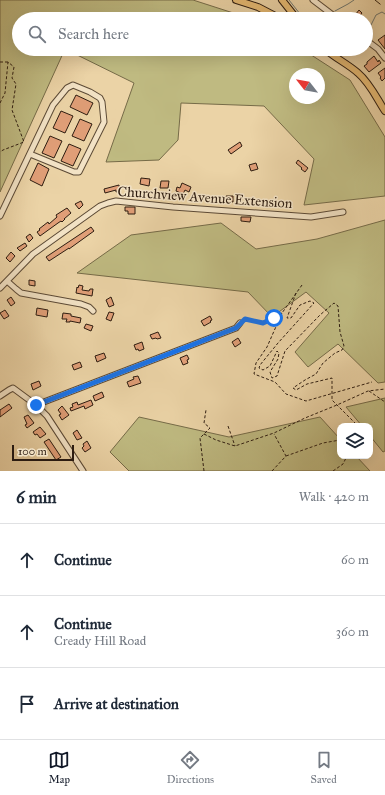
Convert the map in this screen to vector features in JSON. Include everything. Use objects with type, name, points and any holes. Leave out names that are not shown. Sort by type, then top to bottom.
[{"type":"main road","points":[[236,0],[258,7],[268,12]]},
{"type":"main road","points":[[282,0],[291,12]]},
{"type":"main road","points":[[334,56],[366,81],[385,112]]},
{"type":"street","points":[[313,0],[329,12]]},
{"type":"street","points":[[373,45],[385,58]]},
{"type":"street","points":[[0,216],[52,105],[67,88],[73,85],[100,98],[102,102],[104,122],[79,172],[74,172],[30,154]]},
{"type":"street","name":"Churchview Avenue Extension","points":[[0,287],[33,254],[100,206],[116,201],[172,207],[311,217],[343,212]]},
{"type":"street","points":[[7,281],[21,293],[81,304],[93,311]]},
{"type":"street","points":[[36,405],[236,328],[240,323]]},
{"type":"street","points":[[0,396],[14,388],[36,405],[47,416],[83,471]]},
{"type":"path","points":[[0,62],[8,62],[14,67],[12,78],[16,84],[12,110],[24,142],[0,152]]},
{"type":"path","points":[[0,103],[5,93],[8,62]]},
{"type":"path","points":[[302,286],[282,313],[267,347],[256,364],[254,374],[274,382],[286,394],[306,401],[372,382]]},
{"type":"path","points":[[296,293],[288,318],[291,318],[300,305],[310,301],[314,303],[278,343],[259,368],[263,370],[270,366],[277,351],[279,353],[278,359],[270,372],[272,378],[277,376],[285,351],[320,315],[334,303],[338,306],[340,332],[344,346],[342,350],[335,353],[323,363],[316,374],[293,388],[296,390],[307,384],[332,378],[332,400],[355,423]]},
{"type":"path","points":[[240,323],[245,319],[263,323],[282,313]]},
{"type":"path","points":[[204,434],[216,440],[235,446],[274,433],[368,391],[385,389]]},
{"type":"path","points":[[368,391],[385,402]]},
{"type":"path","points":[[204,471],[200,438],[210,428],[204,424],[206,410]]},
{"type":"path","points":[[228,426],[235,446]]},
{"type":"path","points":[[274,433],[286,456]]},
{"type":"path","points":[[272,471],[286,456],[323,443],[337,441]]},
{"type":"path","points":[[334,471],[343,464],[346,459]]},
{"type":"shaded area","points":[[0,0],[193,0],[230,12],[12,12],[12,56],[62,56],[0,192]]},
{"type":"shaded area","points":[[79,56],[313,56],[350,80],[385,137],[385,196],[304,205],[314,159],[264,106],[181,103],[178,140],[159,160],[106,162],[134,83]]},
{"type":"shaded area","points":[[385,220],[385,382],[378,383],[338,344],[308,367],[295,352],[329,313],[306,292],[272,317],[248,292],[77,273],[131,235],[221,223],[256,249],[317,239]]},
{"type":"shaded area","points":[[385,398],[385,451],[383,452],[373,440],[373,423],[359,423],[346,407]]},
{"type":"shaded area","points":[[139,417],[229,437],[320,417],[337,436],[337,459],[359,459],[370,471],[129,471],[110,452]]},
{"type":"building","points":[[385,35],[385,49],[378,40]]},
{"type":"building","points":[[374,56],[378,62],[379,60],[381,63],[369,72],[364,66]]},
{"type":"building","points":[[385,68],[385,78],[382,81],[378,73]]},
{"type":"building","points":[[76,95],[93,103],[87,115],[70,107]]},
{"type":"building","points":[[61,111],[73,116],[65,133],[53,128]]},
{"type":"building","points":[[80,119],[92,124],[84,141],[72,136]]},
{"type":"building","points":[[50,136],[62,141],[54,158],[42,153]]},
{"type":"building","points":[[240,142],[242,146],[231,154],[228,150]]},
{"type":"building","points":[[69,144],[81,149],[73,166],[61,161]]},
{"type":"building","points":[[298,160],[308,168],[305,172],[296,163]]},
{"type":"building","points":[[38,163],[49,169],[42,186],[30,180]]},
{"type":"building","points":[[256,163],[258,169],[251,171],[249,165]]},
{"type":"building","points":[[141,178],[150,179],[149,186],[140,184]]},
{"type":"building","points":[[161,181],[169,181],[168,188],[160,188]]},
{"type":"building","points":[[182,183],[191,187],[189,192],[185,190],[183,194],[176,191],[177,187],[180,188]]},
{"type":"building","points":[[119,185],[120,191],[116,192],[116,190],[105,193],[104,189]]},
{"type":"building","points":[[226,196],[233,196],[233,202],[226,201]]},
{"type":"building","points":[[81,201],[83,205],[79,209],[75,204]]},
{"type":"building","points":[[125,207],[135,207],[135,214],[128,214],[128,211],[125,211]]},
{"type":"building","points":[[67,208],[71,213],[62,222],[61,221],[40,236],[37,232],[40,230],[39,229],[48,222],[49,224],[57,217],[56,215]]},
{"type":"building","points":[[241,217],[251,217],[250,222],[241,221]]},
{"type":"building","points":[[91,227],[94,231],[69,249],[49,261],[46,257]]},
{"type":"building","points":[[30,234],[33,238],[29,242],[26,237]]},
{"type":"building","points":[[25,243],[27,246],[20,251],[17,248]]},
{"type":"building","points":[[11,252],[15,256],[10,262],[6,258]]},
{"type":"building","points":[[29,280],[35,281],[35,286],[29,285]]},
{"type":"building","points":[[79,285],[83,286],[82,290],[89,291],[90,289],[93,289],[92,296],[76,293]]},
{"type":"building","points":[[11,297],[15,303],[11,306],[7,300]]},
{"type":"building","points":[[111,297],[114,305],[109,307],[106,300]]},
{"type":"building","points":[[37,308],[48,310],[47,317],[36,315]]},
{"type":"building","points":[[5,310],[9,316],[4,319],[0,313]]},
{"type":"building","points":[[109,312],[114,313],[111,321],[106,319]]},
{"type":"building","points":[[63,313],[81,318],[80,323],[70,321],[66,322],[67,319],[62,319]]},
{"type":"building","points":[[210,316],[212,320],[210,321],[211,322],[204,326],[201,321]]},
{"type":"building","points":[[86,324],[93,326],[91,331],[84,328]]},
{"type":"building","points":[[158,332],[161,338],[152,339],[150,335]]},
{"type":"building","points":[[238,338],[241,343],[235,347],[232,342]]},
{"type":"building","points":[[142,342],[144,349],[139,351],[138,349],[136,350],[134,345]]},
{"type":"building","points":[[104,353],[106,358],[97,362],[95,356]]},
{"type":"building","points":[[187,355],[189,359],[187,360],[188,363],[183,365],[180,358]]},
{"type":"building","points":[[80,362],[82,367],[74,370],[72,365]]},
{"type":"building","points":[[138,376],[141,383],[129,387],[127,382],[134,379],[133,377]]},
{"type":"building","points":[[39,381],[41,386],[33,390],[31,384]]},
{"type":"building","points":[[102,392],[104,397],[95,401],[93,396]]},
{"type":"building","points":[[91,400],[93,405],[85,409],[84,406],[71,411],[70,408],[73,407],[72,404],[77,402],[78,405]]},
{"type":"building","points":[[9,404],[12,408],[0,417],[0,410]]},
{"type":"building","points":[[62,406],[69,415],[62,420],[59,415],[61,414],[58,410]]},
{"type":"building","points":[[28,415],[34,423],[27,428],[24,417]]},
{"type":"building","points":[[40,427],[46,434],[40,438],[33,432]]},
{"type":"building","points":[[77,430],[82,438],[77,440],[73,433]]},
{"type":"building","points":[[49,439],[61,457],[56,460],[44,442]]},
{"type":"building","points":[[87,441],[91,448],[85,452],[82,448],[84,446],[83,444]]},
{"type":"waterway","points":[[289,0],[298,12]]},
{"type":"waterway","points":[[335,11],[354,0]]},
{"type":"waterway","points":[[373,21],[376,15],[382,12],[385,14]]},
{"type":"railway","points":[[375,0],[385,8]]},
{"type":"route","points":[[36,405],[236,328],[245,319],[263,323],[274,318]]}]
